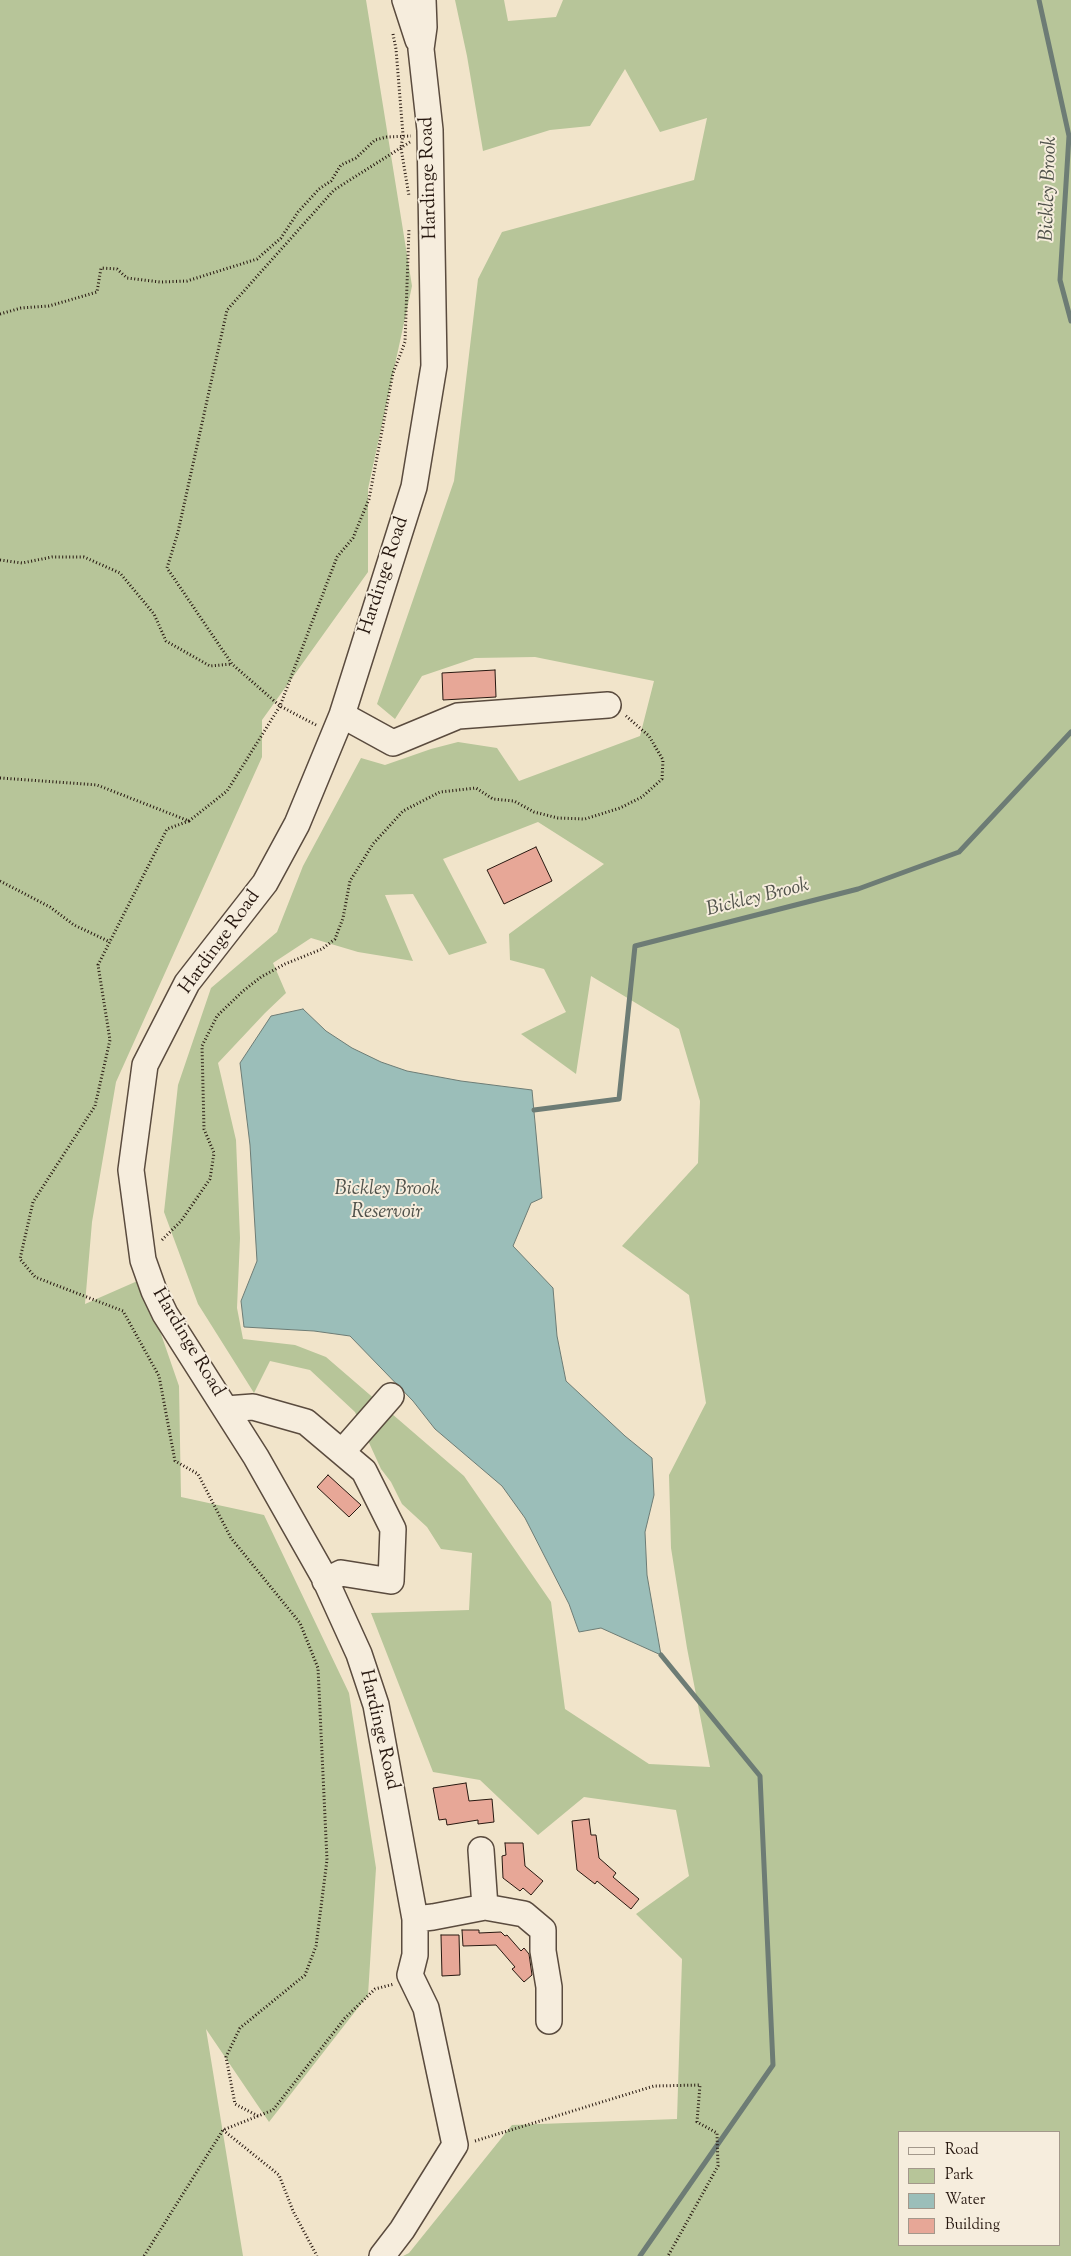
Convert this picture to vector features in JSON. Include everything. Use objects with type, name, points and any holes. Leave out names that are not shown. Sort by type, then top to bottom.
[{"type":"street","name":"Hardinge Road","points":[[405,0],[422,49]]},
{"type":"street","name":"Hardinge Road","points":[[411,1977],[415,1955],[415,1918],[376,1705],[359,1654],[325,1581],[256,1456],[165,1314],[154,1291],[142,1260],[132,1170],[145,1065],[188,983],[265,883],[297,824],[337,725],[414,487],[434,366],[430,130],[422,49],[424,27],[423,0]]},
{"type":"street","points":[[337,725],[393,743],[458,716],[608,705]]},
{"type":"street","points":[[342,1452],[391,1396]]},
{"type":"street","points":[[226,1409],[253,1407],[306,1422],[364,1471],[393,1529],[391,1581],[342,1572],[325,1581]]},
{"type":"street","points":[[481,1850],[485,1907]]},
{"type":"street","points":[[415,1918],[433,1917],[485,1907],[524,1914],[543,1930],[543,1951],[549,1987],[549,2021]]},
{"type":"street","points":[[382,2256],[402,2230],[455,2146],[426,2008],[411,1977]]},
{"type":"path","points":[[392,29],[396,49],[403,135],[401,148],[410,204]]},
{"type":"path","points":[[0,314],[21,308],[56,305],[73,298],[97,292],[101,268],[117,269],[128,278],[160,282],[187,281],[257,259],[281,238],[298,212],[319,189],[331,181],[341,165],[356,158],[375,140],[403,135],[418,137],[334,190],[227,310],[178,532],[167,568],[232,664],[280,706],[337,725]]},
{"type":"path","points":[[258,2116],[235,2104],[226,2057],[240,2028],[305,1975],[316,1946],[327,1860],[318,1668],[300,1623],[231,1538],[198,1474],[175,1461],[159,1376],[123,1311],[35,1277],[20,1259],[33,1202],[95,1106],[110,1040],[98,965],[167,829],[189,821],[227,791],[280,706],[337,558],[353,538],[369,499],[394,373],[405,342],[409,224]]},
{"type":"path","points":[[0,560],[22,563],[52,557],[84,557],[120,573],[154,614],[166,641],[210,666],[232,664]]},
{"type":"path","points":[[142,1260],[181,1221],[210,1180],[214,1153],[204,1129],[202,1046],[217,1016],[261,977],[322,949],[335,939],[343,918],[350,881],[373,844],[403,811],[410,807],[440,792],[476,788],[493,799],[514,801],[534,812],[558,818],[585,819],[620,808],[642,797],[662,779],[663,760],[649,736],[630,718],[608,705]]},
{"type":"path","points":[[0,778],[97,785],[189,821]]},
{"type":"path","points":[[0,881],[50,907],[74,925],[110,942]]},
{"type":"path","points":[[144,2256],[223,2130],[273,2110],[346,2018],[375,1989],[411,1977]]},
{"type":"path","points":[[455,2146],[654,2086],[700,2085],[698,2122],[717,2133],[718,2166],[668,2256]]},
{"type":"path","points":[[223,2130],[279,2175],[293,2211],[317,2256]]},
{"type":"green space","points":[[0,0],[366,0],[412,286],[368,489],[368,572],[262,720],[262,757],[116,1082],[92,1222],[85,1304],[142,1279],[179,1386],[181,1497],[264,1515],[349,1693],[376,1868],[368,1995],[269,2122],[206,2029],[243,2256],[0,2256]]},
{"type":"green space","points":[[455,0],[504,0],[508,21],[556,17],[563,0],[1071,0],[1071,2256],[403,2256],[409,2253],[512,2125],[677,2119],[682,1959],[636,1914],[689,1876],[676,1810],[584,1797],[538,1835],[480,1780],[433,1772],[371,1613],[469,1610],[472,1553],[441,1549],[427,1527],[402,1504],[391,1482],[381,1469],[355,1412],[310,1370],[270,1361],[254,1393],[198,1304],[164,1212],[178,1085],[211,988],[277,932],[303,866],[361,758],[385,765],[458,742],[497,748],[519,781],[640,736],[654,681],[535,657],[475,658],[422,676],[395,719],[377,704],[454,481],[478,279],[502,232],[694,180],[707,118],[660,132],[625,69],[590,126],[550,130],[483,151],[467,56]],"holes":[[[538,822],[604,864],[509,934],[510,960],[544,969],[566,1012],[521,1034],[576,1074],[591,976],[679,1029],[700,1101],[698,1163],[622,1246],[689,1295],[706,1403],[669,1475],[671,1548],[687,1648],[710,1767],[649,1764],[565,1709],[551,1602],[464,1476],[326,1357],[295,1345],[243,1339],[237,1308],[240,1238],[236,1140],[218,1063],[286,993],[273,963],[311,938],[358,952],[413,961],[385,895],[413,894],[449,955],[487,943],[443,859]]]},
{"type":"water","name":"Bickley Brook Reservoir","points":[[303,1009],[326,1031],[352,1048],[381,1062],[407,1071],[461,1081],[532,1090],[542,1198],[531,1203],[513,1246],[553,1288],[557,1336],[566,1381],[625,1436],[652,1458],[654,1495],[645,1532],[647,1575],[661,1655],[601,1628],[579,1632],[569,1604],[525,1518],[502,1486],[435,1429],[413,1401],[350,1336],[314,1331],[244,1327],[241,1301],[257,1261],[250,1145],[240,1063],[271,1016]]},
{"type":"building","points":[[495,670],[496,697],[443,700],[442,673]]},
{"type":"building","points":[[536,847],[552,881],[504,904],[487,870]]},
{"type":"building","points":[[328,1475],[361,1505],[349,1517],[317,1487]]},
{"type":"building","points":[[466,1783],[469,1801],[492,1799],[494,1822],[478,1824],[478,1820],[447,1825],[446,1819],[439,1820],[433,1788]]},
{"type":"building","points":[[589,1819],[591,1835],[596,1835],[599,1858],[616,1873],[613,1877],[639,1899],[631,1909],[597,1881],[595,1884],[577,1870],[572,1821]]},
{"type":"building","points":[[505,1843],[523,1843],[525,1866],[543,1881],[531,1895],[523,1888],[520,1891],[503,1878],[502,1856],[506,1855]]},
{"type":"building","points":[[462,1930],[479,1930],[479,1933],[501,1932],[505,1936],[507,1935],[521,1951],[524,1948],[529,1954],[532,1975],[524,1982],[512,1969],[515,1967],[496,1945],[463,1946]]},
{"type":"building","points":[[441,1935],[459,1935],[460,1975],[442,1976]]},
{"type":"waterway","name":"Bickley Brook","points":[[1039,0],[1069,136],[1060,280],[1071,321]]},
{"type":"waterway","name":"Bickley Brook","points":[[534,1110],[619,1099],[635,946],[858,889],[959,852],[1071,732]]},
{"type":"waterway","points":[[640,2256],[773,2065],[760,1776],[661,1655]]}]
